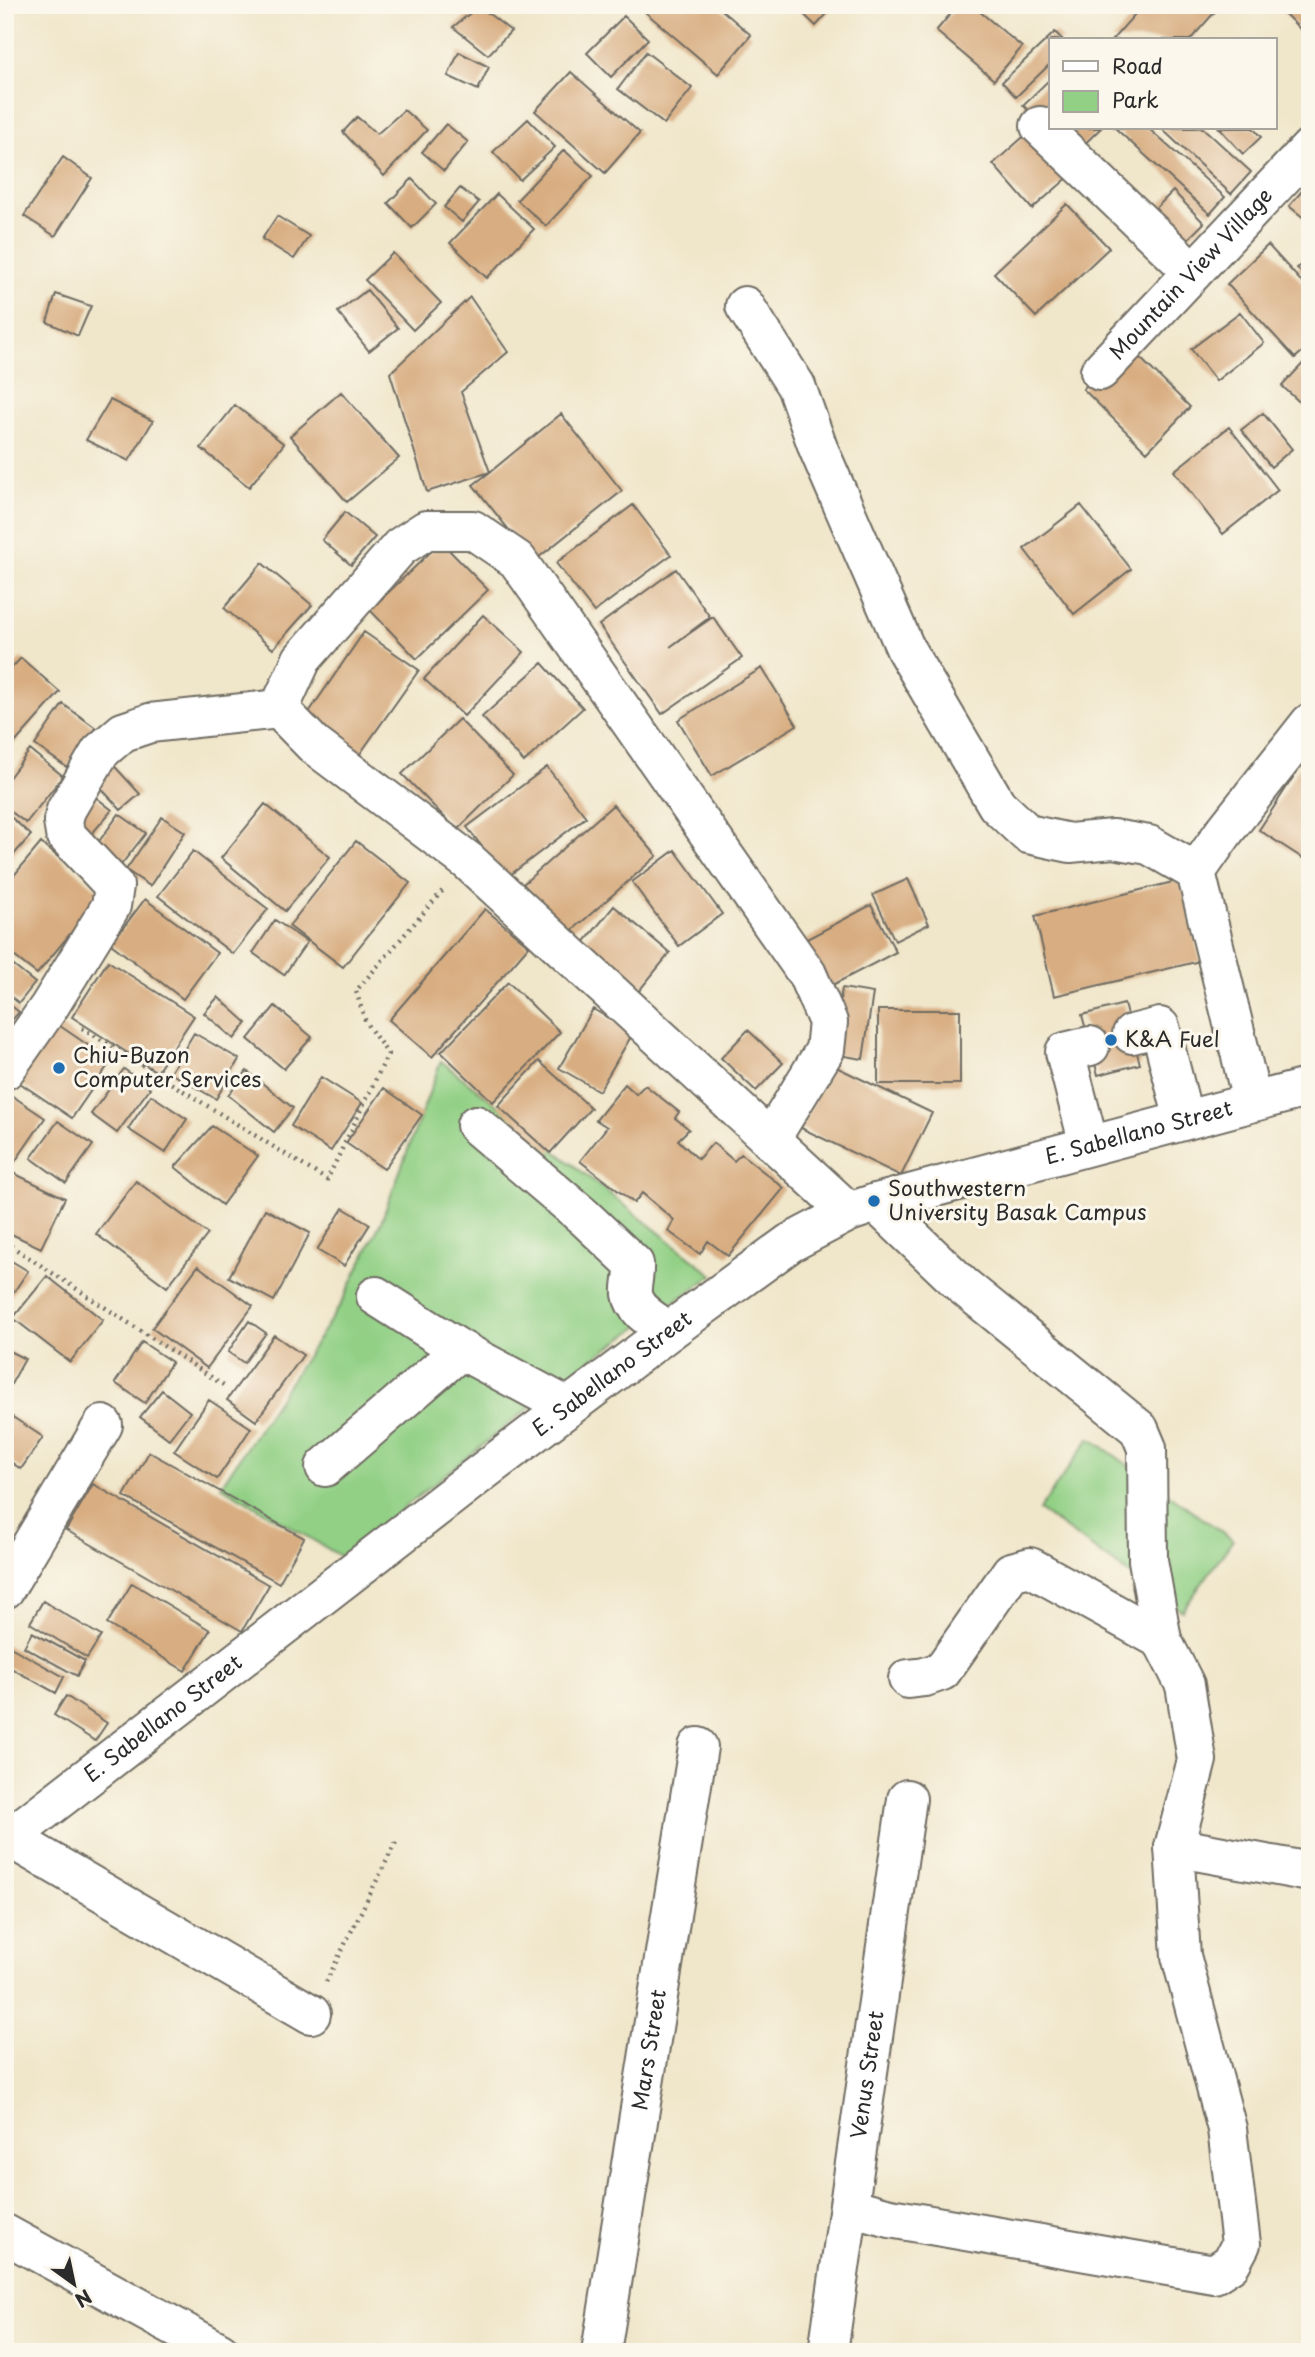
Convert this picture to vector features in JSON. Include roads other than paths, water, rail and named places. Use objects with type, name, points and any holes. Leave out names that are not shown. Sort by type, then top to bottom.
[{"type":"street","points":[[1040,126],[1193,272]]},
{"type":"street","name":"Mountain View Village","points":[[1100,371],[1310,148]]},
{"type":"street","points":[[745,306],[796,386],[818,448],[906,650],[997,806],[1028,834],[1070,843],[1113,839],[1149,845],[1196,872],[1252,1101]]},
{"type":"street","points":[[279,709],[302,660],[400,547],[426,530],[473,530],[517,560],[807,974],[823,1010],[828,1022],[825,1050],[770,1140]]},
{"type":"street","points":[[279,709],[314,745],[468,861],[770,1140],[962,1285],[1139,1429],[1147,1448],[1148,1560],[1162,1640],[1185,1685],[1198,1760],[1174,1847],[1181,1956],[1227,2129],[1241,2244],[1231,2263],[1214,2274],[890,2218],[849,2207]]},
{"type":"street","points":[[5,1070],[111,906],[114,886],[65,834],[62,821],[100,752],[123,732],[150,723],[279,709]]},
{"type":"street","points":[[1196,872],[1310,723]]},
{"type":"street","points":[[1132,1034],[1160,1027],[1184,1120]]},
{"type":"street","points":[[1089,1145],[1065,1052],[1090,1046]]},
{"type":"street","name":"E. Sabellano Street","points":[[7,1838],[669,1331],[790,1243],[862,1208],[1310,1087]]},
{"type":"street","points":[[476,1125],[584,1217],[634,1265],[632,1293],[639,1309],[669,1331]]},
{"type":"street","points":[[376,1296],[461,1350],[568,1408]]},
{"type":"street","points":[[325,1468],[461,1350]]},
{"type":"street","points":[[5,1589],[103,1425]]},
{"type":"street","points":[[908,1679],[942,1671],[1011,1573],[1030,1567],[1162,1640]]},
{"type":"street","name":"Mars Street","points":[[601,2352],[698,1747]]},
{"type":"street","name":"Venus Street","points":[[828,2352],[907,1799]]},
{"type":"street","points":[[7,1838],[311,2014]]},
{"type":"street","points":[[1174,1847],[1310,1872]]},
{"type":"street","points":[[5,2234],[220,2352]]},
{"type":"place","name":"K&A Fuel","points":[[1111,1040]]},
{"type":"place","name":"Chiu-Buzon Computer Services","points":[[59,1068]]},
{"type":"place","name":"Southwestern University Basak Campus","points":[[874,1201]]}]
